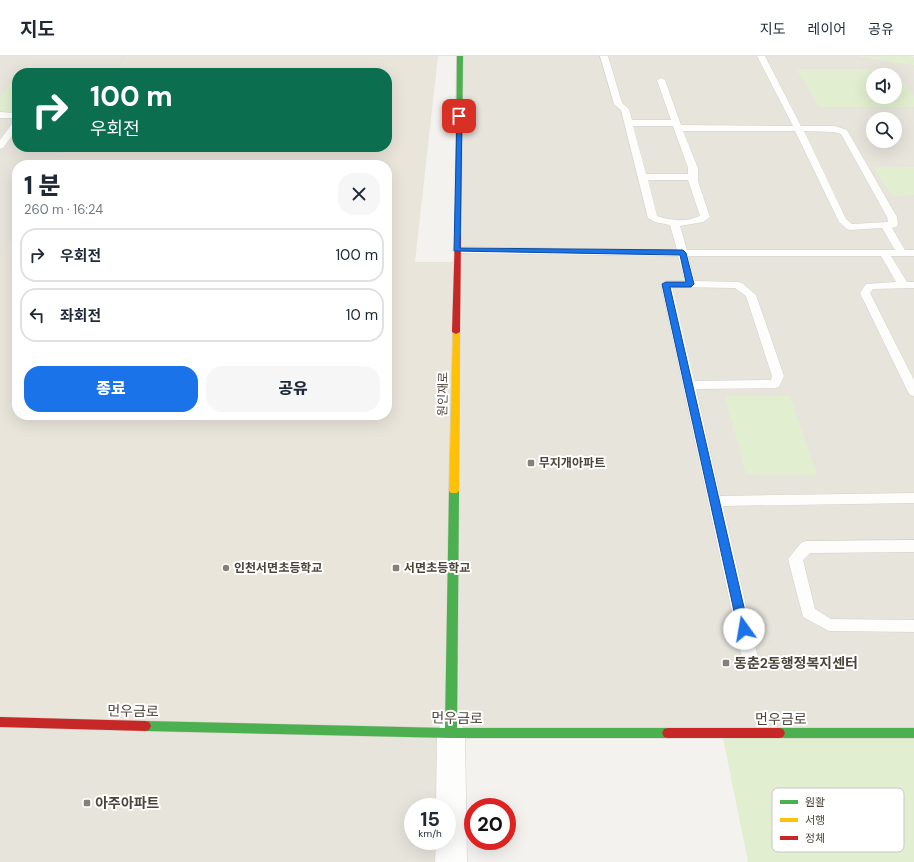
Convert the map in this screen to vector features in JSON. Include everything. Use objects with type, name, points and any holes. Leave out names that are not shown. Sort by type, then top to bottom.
[{"type":"main road","name":"원인재로","points":[[451,733],[460,56]]},
{"type":"main road","name":"먼우금로","points":[[0,722],[451,733],[914,733]]},
{"type":"street","points":[[451,733],[451,862]]},
{"type":"lane","points":[[604,56],[618,104],[625,109],[653,218],[664,223],[696,222],[705,218],[693,177],[693,168],[661,80]]},
{"type":"lane","points":[[629,123],[678,125],[798,128],[835,129],[844,132],[892,217],[893,225],[850,226],[842,220],[798,128],[761,56]]},
{"type":"lane","points":[[0,115],[12,115]]},
{"type":"lane","points":[[0,146],[12,129]]},
{"type":"lane","points":[[642,177],[693,177]]},
{"type":"lane","points":[[674,222],[691,284]]},
{"type":"lane","points":[[885,225],[902,253]]},
{"type":"lane","points":[[457,250],[683,253],[914,253]]},
{"type":"lane","points":[[884,253],[909,285]]},
{"type":"lane","points":[[689,385],[775,384],[778,376],[751,295],[738,284],[666,284],[750,658]]},
{"type":"lane","points":[[909,285],[870,286],[865,293],[914,392]]},
{"type":"lane","points":[[715,501],[914,498]]},
{"type":"lane","points":[[914,546],[806,547],[795,559],[808,614],[829,625],[914,626]]},
{"type":"shaded area","points":[[0,56],[128,56],[121,68],[12,68],[12,152],[69,152],[63,160],[12,160],[12,243],[0,262]]},
{"type":"shaded area","name":"인천서면초등학교","points":[[128,56],[438,56],[415,262],[456,262],[451,733],[0,722],[0,262],[12,243],[12,420],[392,420],[392,160],[63,160],[69,152],[392,152],[392,68],[121,68]]},
{"type":"shaded area","points":[[461,56],[859,56],[914,65],[914,735],[451,733]]},
{"type":"shaded area","name":"아주아파트","points":[[0,722],[451,733],[451,798],[404,798],[404,850],[451,850],[451,862],[0,862]]},
{"type":"green space","points":[[859,56],[910,56],[914,57],[914,65]]},
{"type":"green space","points":[[796,69],[866,69],[866,104],[902,104],[902,81],[914,96],[914,107],[819,107]]},
{"type":"green space","points":[[12,80],[12,112],[0,112],[0,98]]},
{"type":"green space","points":[[873,167],[914,167],[914,195],[892,196]]},
{"type":"green space","points":[[725,396],[790,396],[817,475],[746,474]]},
{"type":"green space","points":[[722,733],[914,733],[914,862],[748,862]]},
{"type":"traffic: fast","points":[[458,235],[460,56]]},
{"type":"traffic: fast","points":[[451,733],[454,491]]},
{"type":"traffic: fast","points":[[145,726],[451,733],[668,733]]},
{"type":"traffic: fast","points":[[779,733],[914,733]]},
{"type":"traffic: slow","points":[[454,491],[456,332]]},
{"type":"traffic: jam","points":[[456,332],[458,235]]},
{"type":"traffic: jam","points":[[0,722],[145,726]]},
{"type":"traffic: jam","points":[[668,733],[779,733]]},
{"type":"place","name":"무지개아파트","points":[[531,463]]},
{"type":"place","name":"인천서면초등학교","points":[[226,568]]},
{"type":"place","name":"서면초등학교","points":[[396,568]]},
{"type":"place","name":"동춘2동행정복지센터","points":[[726,663]]},
{"type":"place","name":"아주아파트","points":[[87,803]]},
{"type":"route","points":[[459,116],[457,250],[683,253],[691,284],[666,284],[744,629]]}]
